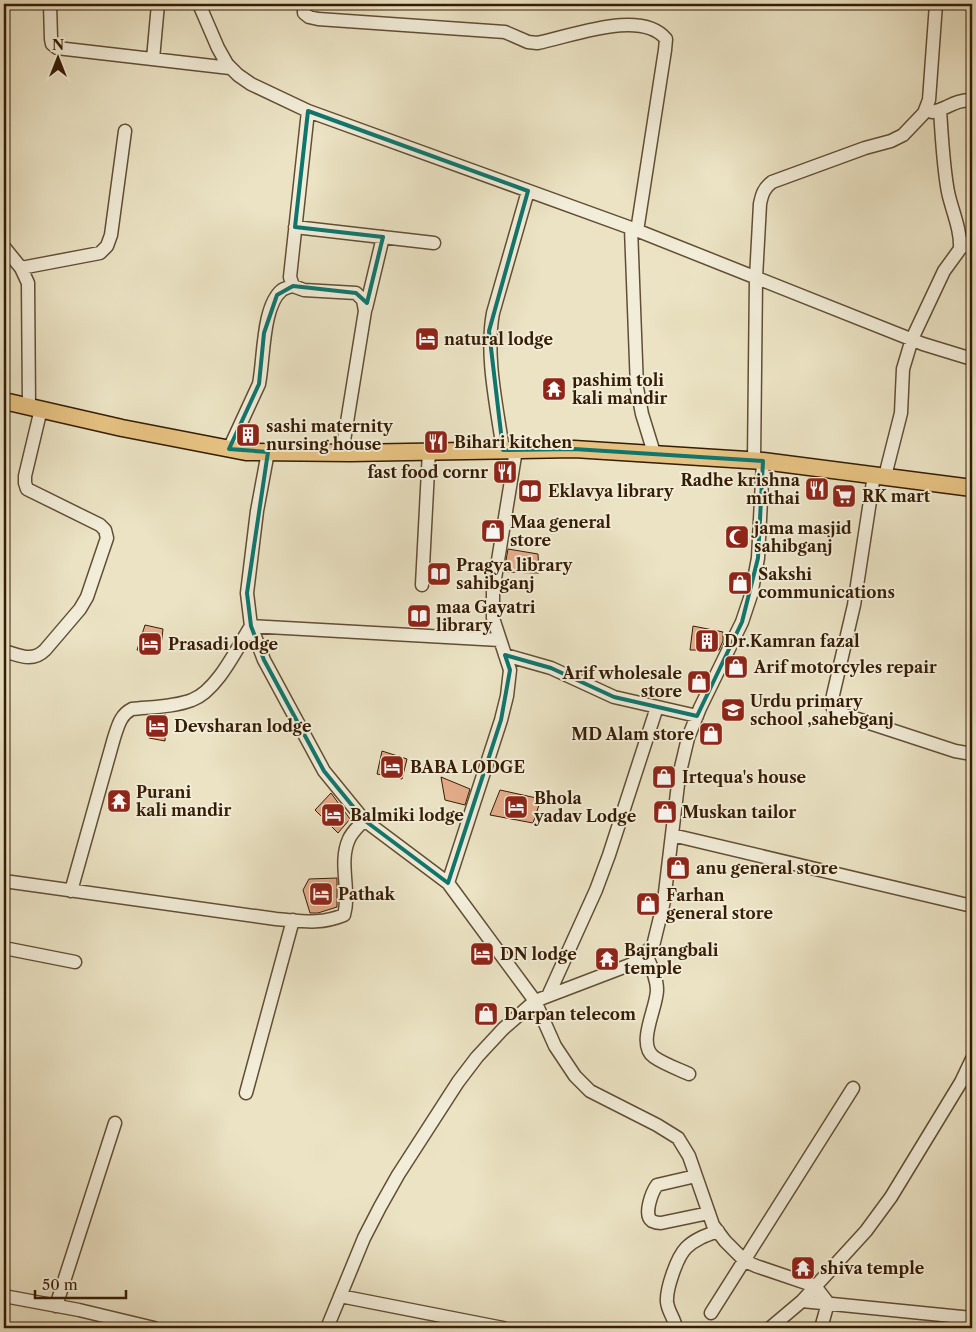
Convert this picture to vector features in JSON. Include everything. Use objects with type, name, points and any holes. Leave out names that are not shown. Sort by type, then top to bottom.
[{"type":"main road","points":[[4,401],[122,428],[246,452],[342,453],[574,449],[758,460],[972,488]]},
{"type":"street","points":[[50,4],[51,39],[52,44],[57,48],[230,68]]},
{"type":"street","points":[[153,59],[158,4]]},
{"type":"street","points":[[199,4],[218,48],[230,68],[251,84],[308,111],[634,230],[912,339],[972,359]]},
{"type":"street","points":[[304,4],[304,14],[318,19],[505,32],[528,42],[537,43],[616,24],[630,24],[649,28],[661,33],[666,39],[666,50],[634,230],[637,388],[642,414],[654,453]]},
{"type":"street","points":[[327,1328],[364,1238],[380,1207],[398,1175],[453,1090],[477,1057],[503,1029],[535,1001],[632,964],[653,946],[664,901],[680,776],[688,738],[742,622],[751,595],[758,558],[756,278],[760,204],[765,187],[772,182],[865,148],[891,141],[903,135],[924,113],[929,100],[936,4]]},
{"type":"street","points":[[924,113],[940,110],[958,101],[972,100]]},
{"type":"street","points":[[940,110],[950,202],[960,233],[968,243],[944,271],[912,339],[903,369],[901,412],[880,476],[832,702],[833,709],[839,713],[954,751],[972,754]]},
{"type":"street","points":[[293,286],[290,277],[308,111]]},
{"type":"street","points":[[21,268],[100,253],[107,246],[125,131]]},
{"type":"street","points":[[448,883],[503,712],[510,670],[494,618],[494,591],[509,450],[492,368],[490,330],[493,313],[528,191]]},
{"type":"street","points":[[295,227],[434,243]]},
{"type":"street","points":[[342,453],[365,311],[383,237]]},
{"type":"street","points":[[4,247],[21,268],[28,283],[35,408],[25,476],[27,489],[100,525],[105,530],[107,538],[87,597],[80,609],[45,650],[38,656],[30,658],[4,651]]},
{"type":"street","points":[[229,448],[259,384],[262,372],[264,333],[273,303],[283,289],[293,286],[304,290],[356,293],[363,300],[365,311]]},
{"type":"street","points":[[422,585],[429,451]]},
{"type":"street","points":[[268,452],[257,510],[247,593],[251,626],[264,660],[324,771],[364,820],[448,883],[535,1001],[555,1046],[574,1076],[590,1091],[657,1124],[678,1138],[689,1156],[708,1213],[724,1241],[745,1261],[821,1295],[972,1318]]},
{"type":"street","points":[[251,626],[500,640]]},
{"type":"street","points":[[71,891],[114,738],[125,713],[132,709],[180,704],[194,700],[205,693],[214,685],[251,626]]},
{"type":"street","points":[[505,656],[546,666],[614,697],[697,716]]},
{"type":"street","points":[[548,996],[596,890],[609,856],[657,707]]},
{"type":"street","points":[[4,881],[307,922],[329,921],[344,915],[347,904],[346,854],[349,839],[364,820]]},
{"type":"street","points":[[672,835],[972,906]]},
{"type":"street","points":[[246,1093],[293,920]]},
{"type":"street","points":[[4,948],[75,962]]},
{"type":"street","points":[[645,952],[653,970],[657,986],[657,996],[649,1025],[646,1047],[652,1056],[689,1074]]},
{"type":"street","points":[[821,1328],[821,1295],[891,1197],[961,1082],[972,1059]]},
{"type":"street","points":[[712,1313],[854,1088]]},
{"type":"street","points":[[56,1306],[115,1123]]},
{"type":"street","points":[[696,1176],[657,1185],[650,1199],[648,1214],[653,1222],[661,1223],[708,1213]]},
{"type":"street","points":[[676,1328],[667,1304],[667,1296],[674,1271],[686,1248],[694,1241],[718,1231]]},
{"type":"street","points":[[770,1328],[802,1301],[821,1295]]},
{"type":"street","points":[[802,1301],[821,1295]]},
{"type":"street","points":[[4,1296],[154,1328]]},
{"type":"street","points":[[340,1296],[503,1328]]},
{"type":"highlighted area","points":[[308,111],[528,191],[489,331],[503,450],[574,449],[763,461],[758,558],[742,622],[697,716],[614,697],[551,668],[505,655],[510,670],[501,720],[448,883],[364,820],[324,771],[264,660],[251,626],[247,593],[268,452],[229,449],[259,384],[264,333],[277,295],[293,286],[356,293],[367,303],[383,237],[295,227]]},
{"type":"building","points":[[248,427],[258,429],[254,442],[242,441]]},
{"type":"building","points":[[508,549],[538,554],[539,573],[504,572]]},
{"type":"building","name":"Prasadi lodge","points":[[145,625],[163,629],[160,654],[137,650]]},
{"type":"building","name":"Dr.Kamran fazal","points":[[693,626],[723,632],[723,641],[719,650],[690,650]]},
{"type":"building","name":"Devsharan lodge","points":[[166,715],[165,741],[149,738],[149,716]]},
{"type":"building","name":"BABA LODGE","points":[[382,751],[407,759],[402,779],[377,774]]},
{"type":"building","points":[[441,777],[470,789],[465,805],[445,800]]},
{"type":"building","name":"Bhola yadav Lodge","points":[[500,790],[541,799],[533,823],[490,815]]},
{"type":"building","name":"Balmiki lodge","points":[[331,793],[350,819],[338,833],[315,810]]},
{"type":"building","name":"Pathak","points":[[337,878],[337,907],[318,913],[310,913],[303,890],[309,879]]},
{"type":"place","name":"natural lodge","points":[[427,339]]},
{"type":"place","name":"pashim toli kali mandir","points":[[554,389]]},
{"type":"place","name":"sashi maternity nursing house","points":[[248,435]]},
{"type":"place","name":"Bihari kitchen","points":[[436,442]]},
{"type":"place","name":"fast food cornr","points":[[505,472]]},
{"type":"place","name":"Radhe krishna mithai","points":[[817,489]]},
{"type":"place","name":"Eklavya library","points":[[530,491]]},
{"type":"place","name":"RK mart","points":[[844,496]]},
{"type":"place","name":"Maa general store","points":[[493,531]]},
{"type":"place","name":"jama masjid sahibganj","points":[[737,537]]},
{"type":"place","name":"Pragya library sahibganj","points":[[439,574]]},
{"type":"place","name":"Sakshi communications","points":[[740,583]]},
{"type":"place","name":"maa Gayatri library","points":[[419,616]]},
{"type":"place","name":"Dr.Kamran fazal","points":[[707,641]]},
{"type":"place","name":"Prasadi lodge","points":[[150,644]]},
{"type":"place","name":"Arif motorcyles repair","points":[[736,667]]},
{"type":"place","name":"Arif wholesale store","points":[[699,682]]},
{"type":"place","name":"Urdu primary school ,sahebganj","points":[[733,710]]},
{"type":"place","name":"Devsharan lodge","points":[[157,726]]},
{"type":"place","name":"MD Alam store","points":[[711,734]]},
{"type":"place","name":"BABA LODGE","points":[[392,767]]},
{"type":"place","name":"Irtequa's house","points":[[664,777]]},
{"type":"place","name":"Purani kali mandir","points":[[119,801]]},
{"type":"place","name":"Bhola yadav Lodge","points":[[516,807]]},
{"type":"place","name":"Muskan tailor","points":[[665,812]]},
{"type":"place","name":"Balmiki lodge","points":[[333,815]]},
{"type":"place","name":"anu general store","points":[[678,868]]},
{"type":"place","name":"Pathak","points":[[321,894]]},
{"type":"place","name":"Farhan general store","points":[[648,904]]},
{"type":"place","name":"DN lodge","points":[[482,954]]},
{"type":"place","name":"Bajrangbali temple","points":[[607,959]]},
{"type":"place","name":"Darpan telecom","points":[[486,1014]]},
{"type":"place","name":"shiva temple","points":[[803,1268]]}]
